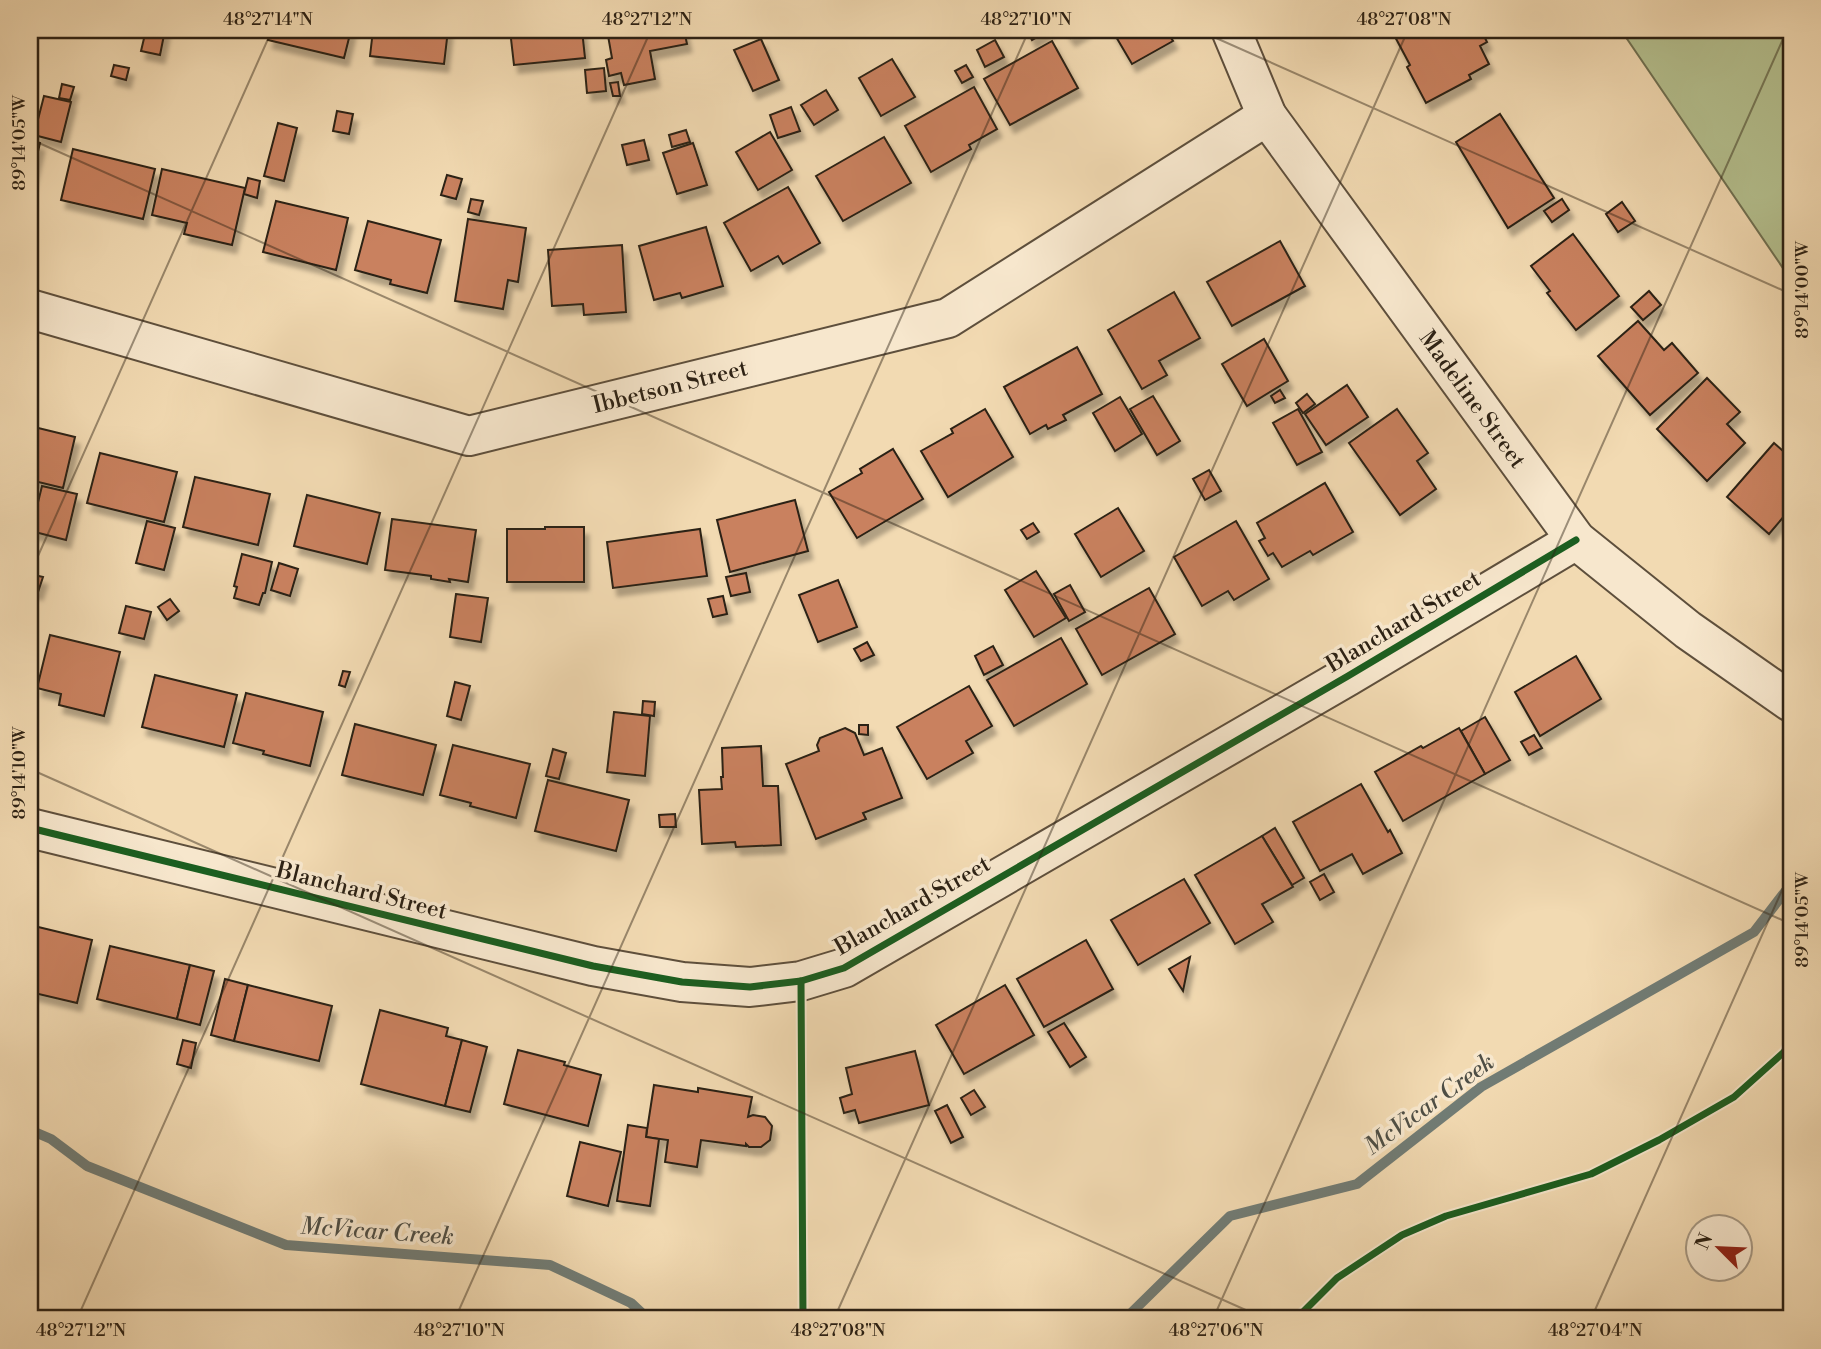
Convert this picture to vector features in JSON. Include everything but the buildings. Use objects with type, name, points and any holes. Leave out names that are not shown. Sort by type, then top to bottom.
[{"type":"street","name":"Madeline Street","points":[[1231,30],[1267,116],[1576,540],[1688,630],[1791,702]]},
{"type":"street","name":"Ibbetson Street","points":[[30,309],[470,436],[948,318],[1267,116]]},
{"type":"street","name":"Blanchard Street","points":[[30,828],[593,966],[682,982],[750,987],[801,981],[844,968],[1348,676],[1576,540]]},
{"type":"green space","points":[[1621,30],[1791,30],[1791,280]]},
{"type":"waterway","name":"McVicar Creek","points":[[1125,1319],[1230,1216],[1357,1184],[1481,1087],[1754,932],[1791,884]]},
{"type":"waterway","name":"McVicar Creek","points":[[30,1130],[51,1139],[87,1166],[286,1245],[550,1265],[631,1303],[648,1319]]},
{"type":"cycle path","points":[[30,828],[593,966],[682,982],[750,987],[801,981],[844,968],[1348,676],[1576,540]]},
{"type":"cycle path","points":[[801,981],[803,1319]]},
{"type":"cycle path","points":[[1296,1319],[1337,1278],[1402,1235],[1446,1216],[1591,1174],[1659,1140],[1734,1097],[1784,1052],[1791,1040]]}]
